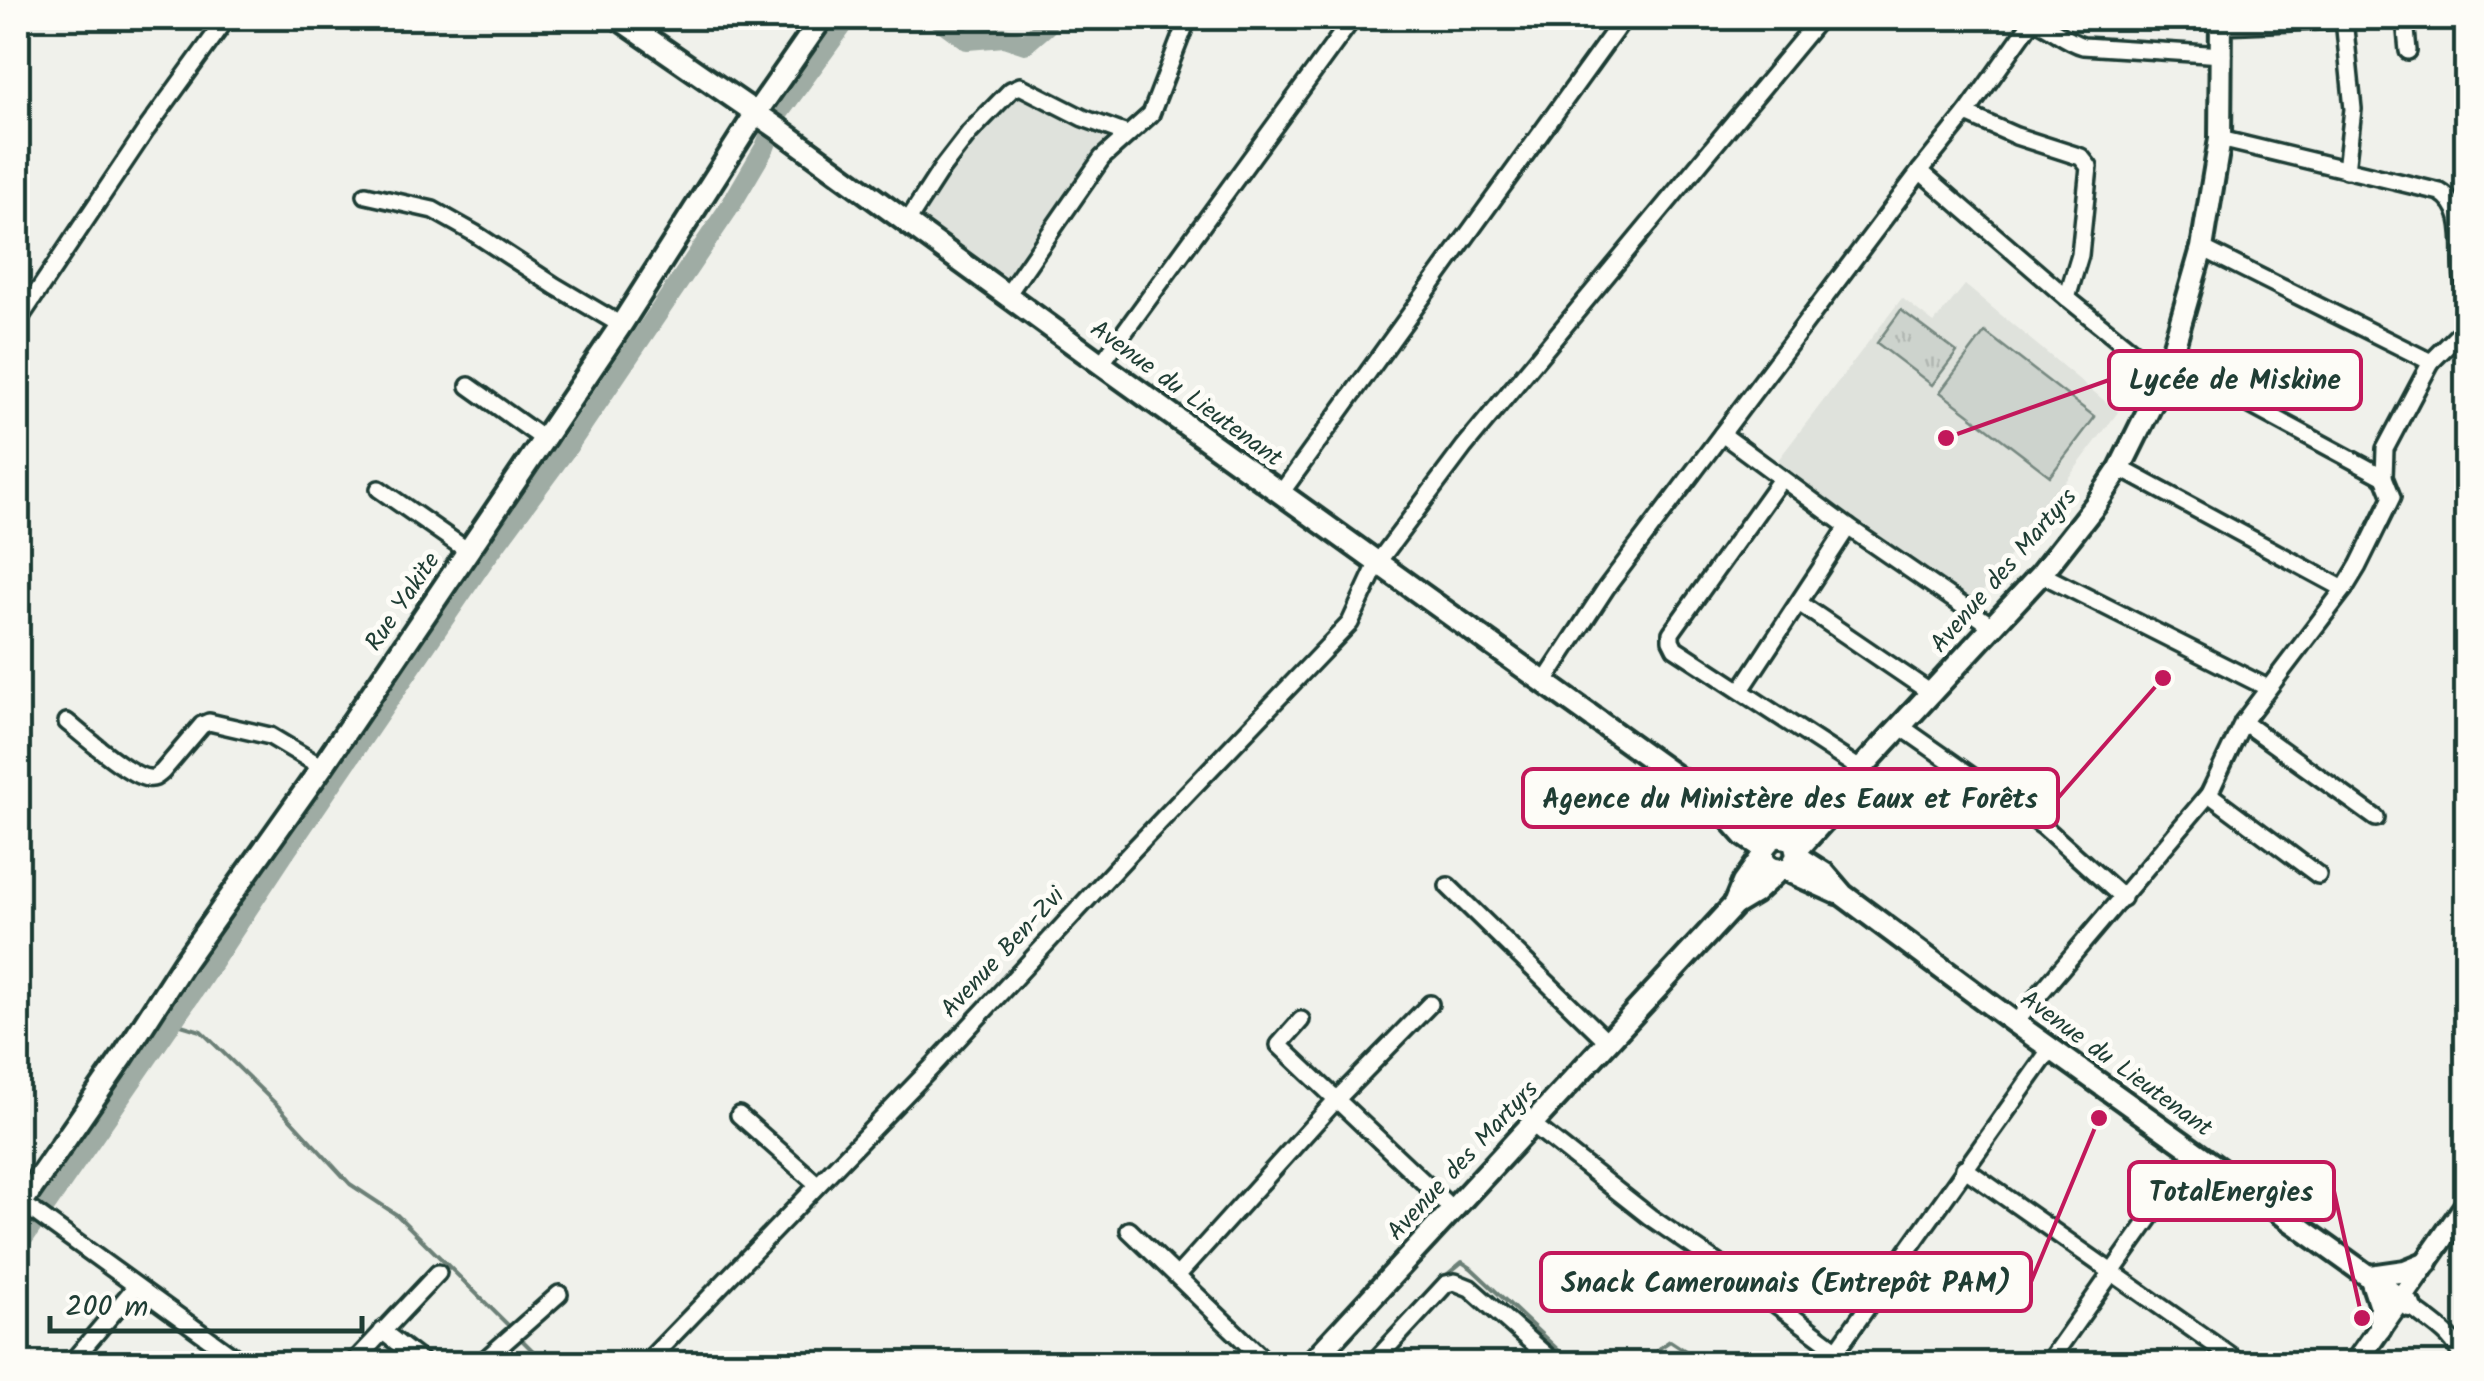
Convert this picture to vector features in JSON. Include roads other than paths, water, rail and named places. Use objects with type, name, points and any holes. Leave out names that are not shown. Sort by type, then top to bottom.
[{"type":"main road","name":"Avenue du Lieutenant","points":[[618,18],[766,120],[1725,812],[1755,820],[1781,853],[1825,874],[1843,896],[2406,1302]]},
{"type":"main road","name":"Rue Yakite","points":[[21,1205],[542,438],[766,120],[822,18]]},
{"type":"main road","name":"Avenue des Martyrs","points":[[1310,1364],[1734,904],[1743,884],[1826,818],[1854,776],[2041,574],[2096,504],[2120,468],[2167,369],[2202,248],[2220,139],[2222,21]]},
{"type":"main road","points":[[2370,1364],[2427,1262],[2466,1206]]},
{"type":"main road","points":[[2355,1364],[2466,1227]]},
{"type":"main road","points":[[2380,1329],[2380,1306],[2370,1276],[2405,1271],[2427,1262]]},
{"type":"street","points":[[18,321],[146,130],[227,18]]},
{"type":"street","points":[[1006,295],[1102,158],[1151,114],[1188,18]]},
{"type":"street","points":[[1101,364],[1353,18]]},
{"type":"street","points":[[1281,493],[1624,18]]},
{"type":"street","name":"Avenue Ben-Zvi","points":[[645,1364],[931,1068],[1350,622],[1378,562],[1464,448],[1820,18]]},
{"type":"street","points":[[2222,21],[2393,18]]},
{"type":"street","points":[[2403,18],[2408,52]]},
{"type":"street","points":[[2344,19],[2352,109],[2346,170]]},
{"type":"street","points":[[1545,682],[1606,588],[2030,24],[2036,21],[2069,42],[2083,46],[2223,55]]},
{"type":"street","points":[[907,222],[969,133],[1011,90],[1020,86],[1083,118],[1126,134]]},
{"type":"street","points":[[1966,114],[2016,136],[2081,157],[2089,167],[2080,255],[2066,298]]},
{"type":"street","points":[[2220,139],[2450,197],[2456,207],[2466,292]]},
{"type":"street","points":[[1920,170],[2066,298],[2167,369],[2384,477]]},
{"type":"street","points":[[366,195],[433,210],[621,325]]},
{"type":"street","points":[[2202,248],[2431,362]]},
{"type":"street","points":[[2016,1023],[2210,794],[2243,722],[2344,589],[2392,497],[2384,477],[2385,449],[2431,362],[2466,327]]},
{"type":"street","points":[[469,386],[542,438]]},
{"type":"street","points":[[1722,434],[1992,626]]},
{"type":"street","points":[[2120,468],[2344,589]]},
{"type":"street","points":[[1781,479],[1672,633],[1671,640],[1676,648],[1741,690],[1854,776]]},
{"type":"street","points":[[379,489],[468,551]]},
{"type":"street","points":[[1741,690],[1848,527]]},
{"type":"street","points":[[2041,574],[2268,688]]},
{"type":"street","points":[[1798,603],[1930,693]]},
{"type":"street","points":[[68,722],[107,754],[147,778],[162,772],[202,725],[210,722],[270,736],[322,767]]},
{"type":"street","points":[[2243,722],[2376,818]]},
{"type":"street","points":[[1900,726],[2044,828],[2123,898]]},
{"type":"street","points":[[2210,794],[2318,875]]},
{"type":"street","points":[[1448,886],[1608,1042]]},
{"type":"street","points":[[1177,1276],[1336,1100],[1430,1004]]},
{"type":"street","points":[[1301,1020],[1279,1045],[1452,1208]]},
{"type":"street","points":[[1827,1364],[2052,1047]]},
{"type":"street","points":[[739,1115],[817,1184]]},
{"type":"street","points":[[1531,1123],[1650,1217],[1836,1349]]},
{"type":"street","points":[[2047,1364],[2197,1152]]},
{"type":"street","points":[[1964,1168],[2242,1364]]},
{"type":"street","points":[[21,1205],[244,1364]]},
{"type":"street","points":[[1129,1230],[1268,1364]]},
{"type":"street","points":[[352,1364],[438,1273]]},
{"type":"street","points":[[1372,1364],[1446,1284],[1455,1282],[1470,1288],[1556,1364]]},
{"type":"street","points":[[70,1364],[136,1286]]},
{"type":"street","points":[[480,1364],[559,1294]]},
{"type":"street","points":[[2406,1302],[2450,1337],[2462,1351],[2464,1364]]},
{"type":"street","points":[[382,1331],[425,1364]]},
{"type":"street","points":[[212,1364],[224,1350]]},
{"type":"waterway","points":[[18,1246],[482,563],[569,445],[731,205],[765,147],[778,114],[848,18]]},
{"type":"waterway","points":[[937,18],[967,40],[1004,37],[1025,44],[1046,26],[1046,18]]},
{"type":"waterway","points":[[171,1022],[201,1031],[350,1184],[397,1215],[511,1328]]},
{"type":"waterway","points":[[1443,1278],[1462,1262],[1573,1364]]},
{"type":"waterway","points":[[1360,1364],[1409,1313]]},
{"type":"waterway","points":[[517,1335],[546,1364]]},
{"type":"waterway","points":[[1647,1364],[1670,1341],[1705,1364]]},
{"type":"place","name":"Lycée de Miskine","points":[[1946,438]]},
{"type":"place","name":"Agence du Ministère des Eaux et Forêts","points":[[2163,678]]},
{"type":"place","name":"Snack Camerounais (Entrepôt PAM)","points":[[2099,1118]]},
{"type":"place","name":"TotalEnergies","points":[[2362,1318]]}]
